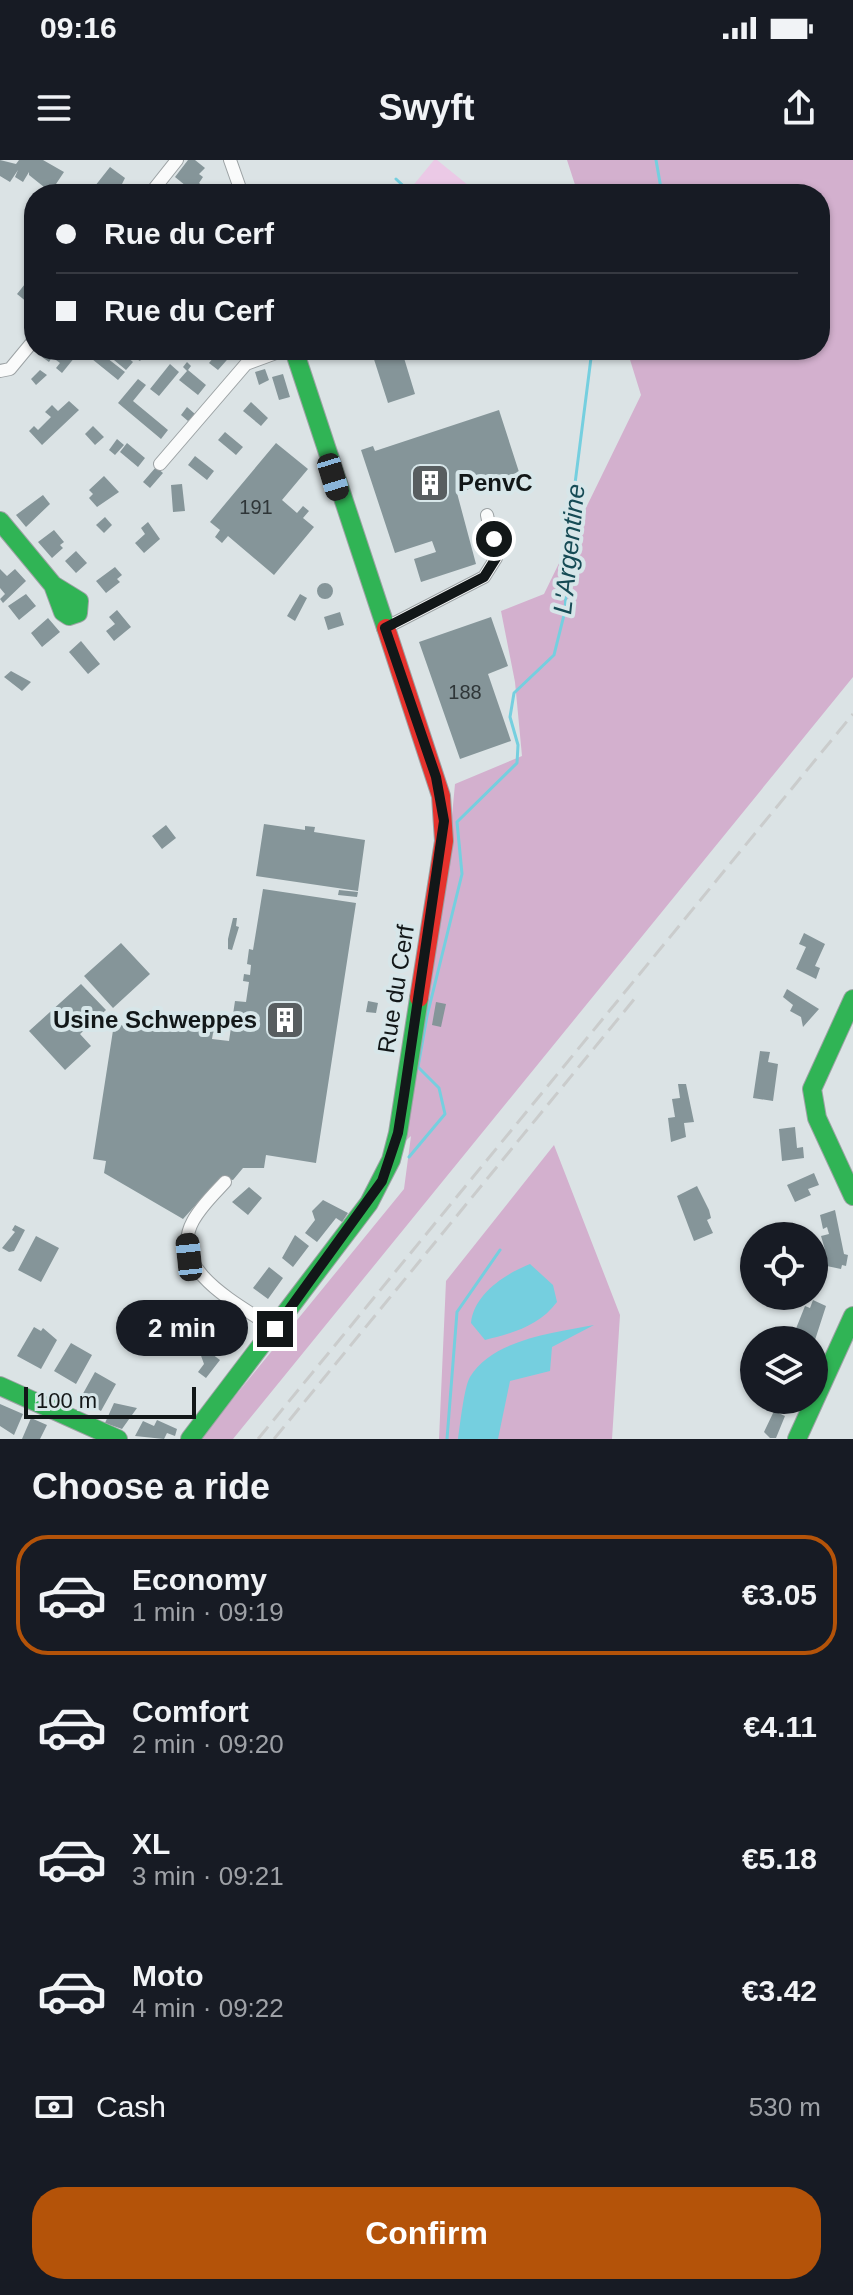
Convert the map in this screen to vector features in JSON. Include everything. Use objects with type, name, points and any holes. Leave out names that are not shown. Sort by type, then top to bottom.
[{"type":"street","points":[[158,184],[177,160]]},
{"type":"street","points":[[230,160],[238,184]]},
{"type":"street","points":[[0,371],[10,369],[24,352]]},
{"type":"street","points":[[160,464],[246,364],[257,360]]},
{"type":"street","name":"Rue du Cerf","points":[[190,1439],[275,1329],[382,1181],[398,1133],[444,821],[436,777],[297,360]]},
{"type":"street","points":[[385,628],[484,577],[496,558],[487,515]]},
{"type":"street","points":[[0,521],[53,585]]},
{"type":"street","points":[[853,999],[812,1089],[817,1118],[853,1196]]},
{"type":"street","points":[[225,1182],[191,1223],[187,1237],[189,1257],[198,1274],[275,1329]]},
{"type":"street","points":[[797,1439],[853,1316]]},
{"type":"street","points":[[0,1386],[118,1439]]},
{"type":"shaded area","points":[[437,160],[467,184],[414,184]]},
{"type":"shaded area","points":[[567,160],[853,160],[853,677],[233,1439],[200,1439],[404,1189],[411,1136],[400,1146],[448,858],[455,784],[522,756],[515,682],[501,611],[544,594],[641,395],[630,360],[830,360],[830,184],[575,184]]},
{"type":"shaded area","points":[[554,1145],[620,1315],[612,1439],[439,1439],[446,1281]]},
{"type":"water","points":[[530,1264],[553,1285],[557,1302],[534,1323],[485,1340],[471,1323],[478,1303],[501,1279]]},
{"type":"water","points":[[594,1325],[552,1347],[550,1371],[510,1381],[498,1439],[458,1439],[468,1382],[480,1364],[493,1354],[526,1340]]},
{"type":"building","points":[[0,160],[16,164],[19,160],[43,160],[64,172],[56,184],[40,184],[29,172],[23,182],[15,177],[18,170],[10,182],[0,176]]},
{"type":"building","points":[[188,160],[195,160],[205,168],[199,174],[203,177],[200,184],[184,184],[175,177]]},
{"type":"building","points":[[110,167],[125,178],[122,184],[97,184]]},
{"type":"building","points":[[24,285],[24,300],[17,294]]},
{"type":"building","points":[[56,360],[73,360],[62,373],[56,368],[60,363]]},
{"type":"building","points":[[93,360],[110,360],[125,372],[118,380]]},
{"type":"building","points":[[114,360],[131,360],[133,362],[126,370]]},
{"type":"building","points":[[212,360],[227,360],[218,370],[209,363]]},
{"type":"building","points":[[374,360],[405,360],[415,394],[388,403]]},
{"type":"building","points":[[187,362],[191,366],[188,370],[206,385],[198,395],[179,380],[187,371],[183,367]]},
{"type":"building","points":[[170,364],[179,372],[159,396],[150,389]]},
{"type":"building","points":[[265,369],[269,380],[259,385],[255,372]]},
{"type":"building","points":[[40,370],[47,375],[36,385],[31,379]]},
{"type":"building","points":[[283,374],[290,397],[279,400],[272,377]]},
{"type":"building","points":[[138,379],[146,385],[133,401],[168,430],[161,439],[118,403]]},
{"type":"building","points":[[69,401],[79,410],[42,445],[29,431],[34,426],[38,430],[51,417],[45,412],[52,405],[58,411]]},
{"type":"building","points":[[251,402],[268,418],[261,426],[243,411]]},
{"type":"building","points":[[187,407],[195,414],[188,421],[181,415]]},
{"type":"building","name":"PenvC","points":[[499,410],[519,472],[457,493],[476,564],[421,582],[414,559],[436,552],[432,541],[395,553],[361,450],[373,446],[375,451]]},
{"type":"building","points":[[93,426],[104,437],[95,445],[85,434]]},
{"type":"building","points":[[225,432],[243,447],[236,455],[218,440]]},
{"type":"building","points":[[117,439],[124,445],[115,455],[109,450]]},
{"type":"building","points":[[127,443],[145,458],[138,467],[120,452]]},
{"type":"building","points":[[276,443],[308,469],[282,500],[297,513],[303,506],[309,511],[303,518],[314,527],[274,575],[228,536],[222,543],[215,537],[220,530],[210,522]]},
{"type":"building","points":[[195,456],[214,471],[207,480],[188,465]]},
{"type":"building","points":[[156,467],[163,473],[150,488],[143,482]]},
{"type":"building","points":[[104,476],[119,492],[97,507],[89,498],[93,494],[89,490]]},
{"type":"building","points":[[182,484],[185,511],[173,512],[171,485]]},
{"type":"building","points":[[43,495],[50,504],[26,527],[16,515]]},
{"type":"building","points":[[105,517],[112,525],[104,533],[96,525]]},
{"type":"building","points":[[148,522],[160,539],[144,553],[135,543],[145,534],[141,528]]},
{"type":"building","points":[[54,530],[64,542],[60,545],[63,548],[52,558],[38,542]]},
{"type":"building","points":[[76,551],[87,563],[76,573],[65,561]]},
{"type":"building","points":[[115,567],[122,575],[117,579],[120,582],[106,593],[96,581]]},
{"type":"building","points":[[0,569],[7,576],[15,569],[26,581],[3,603],[0,599],[5,594],[0,588]]},
{"type":"building","points":[[322,583],[328,583],[333,591],[331,597],[322,599],[317,594],[317,588]]},
{"type":"building","points":[[26,594],[36,606],[19,620],[8,606]]},
{"type":"building","points":[[300,594],[307,598],[295,621],[287,616]]},
{"type":"building","points":[[117,610],[131,627],[114,641],[106,631],[115,624],[109,617]]},
{"type":"building","points":[[340,612],[344,625],[328,630],[324,617]]},
{"type":"building","points":[[491,617],[508,666],[488,674],[511,741],[460,759],[419,642]]},
{"type":"building","points":[[48,618],[60,632],[42,647],[31,633]]},
{"type":"building","points":[[81,641],[100,664],[88,674],[69,652]]},
{"type":"building","points":[[11,671],[31,682],[22,691],[4,677]]},
{"type":"building","points":[[264,824],[305,830],[305,826],[315,827],[314,832],[365,840],[358,891],[256,876]]},
{"type":"building","points":[[166,825],[176,838],[162,849],[152,836]]},
{"type":"building","name":"Usine Schweppes","points":[[263,889],[356,903],[316,1163],[266,1155],[264,1168],[243,1168],[233,1180],[220,1178],[183,1219],[104,1173],[106,1161],[93,1159],[114,1024],[146,1029],[149,1011],[220,1021],[218,1034],[213,1033],[212,1039],[229,1041],[235,1001],[246,1002],[249,982],[243,981],[244,974],[250,975],[251,965],[247,964],[249,949],[253,950]]},
{"type":"building","points":[[339,890],[358,892],[357,897],[338,895]]},
{"type":"building","points":[[233,918],[237,918],[236,926],[239,927],[232,950],[228,949],[228,939]]},
{"type":"building","points":[[804,933],[825,944],[815,966],[820,968],[816,979],[796,969],[806,947],[799,944]]},
{"type":"building","points":[[121,943],[150,974],[113,1008],[84,976]]},
{"type":"building","points":[[81,984],[106,1010],[80,1034],[91,1046],[65,1070],[29,1031]]},
{"type":"building","points":[[787,989],[819,1009],[803,1027],[801,1017],[790,1011],[793,1005],[783,997]]},
{"type":"building","points":[[368,1001],[378,1003],[376,1013],[366,1012]]},
{"type":"building","points":[[436,1002],[446,1004],[441,1027],[432,1025]]},
{"type":"building","points":[[760,1051],[770,1052],[768,1062],[778,1064],[773,1101],[753,1098]]},
{"type":"building","points":[[678,1084],[686,1084],[694,1122],[684,1123],[686,1137],[671,1142],[668,1118],[675,1117],[672,1099],[680,1098]]},
{"type":"building","points":[[795,1127],[797,1148],[803,1147],[804,1158],[782,1161],[779,1129]]},
{"type":"building","points":[[814,1173],[819,1185],[808,1189],[811,1195],[795,1202],[787,1185]]},
{"type":"building","points":[[697,1186],[709,1210],[711,1218],[707,1220],[713,1233],[694,1241],[677,1196]]},
{"type":"building","points":[[249,1187],[262,1198],[248,1215],[232,1202]]},
{"type":"building","points":[[323,1200],[348,1213],[342,1222],[336,1218],[317,1242],[305,1233],[315,1220],[312,1211]]},
{"type":"building","points":[[835,1210],[844,1254],[848,1255],[846,1266],[842,1265],[841,1269],[828,1266],[828,1222],[822,1222],[820,1215]]},
{"type":"building","points":[[15,1225],[25,1230],[14,1251],[9,1252],[2,1248],[15,1232],[12,1230]]},
{"type":"building","points":[[295,1235],[309,1246],[293,1267],[282,1258]]},
{"type":"building","points":[[36,1236],[59,1248],[41,1282],[18,1270]]},
{"type":"building","points":[[269,1267],[283,1278],[268,1299],[253,1288]]},
{"type":"building","points":[[803,1310],[825,1310],[820,1326],[797,1326]]},
{"type":"building","points":[[229,1319],[244,1331],[226,1353],[212,1342]]},
{"type":"building","points":[[34,1327],[41,1331],[43,1328],[57,1340],[41,1369],[17,1356]]},
{"type":"building","points":[[71,1343],[92,1355],[76,1384],[54,1371]]},
{"type":"building","points":[[204,1348],[220,1360],[206,1378],[198,1372],[204,1364],[200,1353]]},
{"type":"building","points":[[95,1372],[116,1384],[101,1411],[80,1399]]},
{"type":"building","points":[[114,1403],[137,1408],[122,1429],[105,1423]]},
{"type":"building","points":[[0,1404],[23,1414],[14,1435],[0,1426]]},
{"type":"building","points":[[773,1414],[785,1416],[776,1438],[770,1438],[764,1432]]},
{"type":"building","points":[[31,1418],[47,1425],[40,1439],[22,1439]]},
{"type":"building","points":[[157,1420],[177,1429],[175,1436],[167,1433],[164,1439],[135,1436],[143,1421],[154,1426]]},
{"type":"waterway","name":"L'Argentine","points":[[656,160],[660,184]]},
{"type":"waterway","points":[[396,179],[401,184]]},
{"type":"waterway","name":"L'Argentine","points":[[409,1157],[445,1114],[439,1088],[418,1067],[427,1016],[462,874],[457,822],[517,763],[518,745],[510,717],[514,693],[554,655],[565,611],[570,523],[591,360]]},
{"type":"waterway","points":[[447,1439],[457,1312],[500,1250]]},
{"type":"railway","points":[[258,1439],[853,714]]},
{"type":"railway","points":[[274,1439],[636,997]]},
{"type":"traffic: fast","points":[[297,360],[386,628]]},
{"type":"traffic: fast","points":[[0,521],[53,585],[63,612],[69,616],[78,613],[79,601],[53,585]]},
{"type":"traffic: fast","points":[[190,1439],[369,1203],[391,1160],[398,1133],[419,998]]},
{"type":"traffic: fast","points":[[853,999],[812,1089],[817,1118],[853,1196]]},
{"type":"traffic: fast","points":[[797,1439],[853,1316]]},
{"type":"traffic: fast","points":[[0,1386],[118,1439]]},
{"type":"traffic: jam","points":[[386,628],[441,796],[444,841],[419,998]]},
{"type":"place","name":"PenvC","points":[[430,483]]},
{"type":"place","name":"Usine Schweppes","points":[[285,1020]]},
{"type":"route","points":[[275,1329],[369,1203],[391,1160],[398,1133],[444,841],[441,796],[436,777],[385,628],[484,577],[496,558],[494,539]]}]
